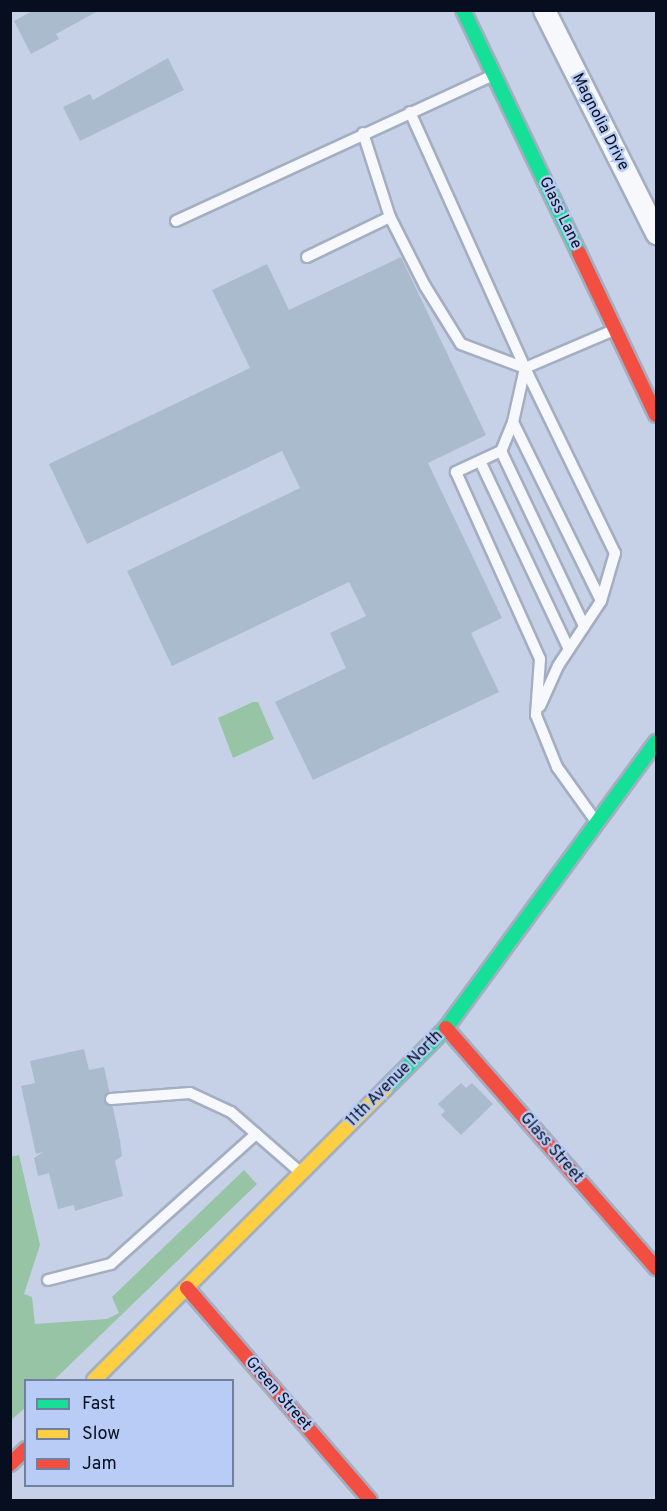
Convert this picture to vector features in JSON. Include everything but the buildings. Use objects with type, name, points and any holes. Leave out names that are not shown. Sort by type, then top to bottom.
[{"type":"street","name":"Glass Lane","points":[[463,10],[657,415]]},
{"type":"street","name":"Magnolia Drive","points":[[544,10],[657,233]]},
{"type":"street","name":"11th Avenue North","points":[[95,1379],[446,1028],[657,742]]},
{"type":"street","name":"Glass Street","points":[[446,1028],[657,1269]]},
{"type":"street","name":"Green Street","points":[[187,1288],[370,1500]]},
{"type":"street","points":[[10,1464],[24,1451]]},
{"type":"lane","points":[[176,221],[494,74]]},
{"type":"lane","points":[[410,112],[525,368],[615,553],[601,601],[569,649],[536,715]]},
{"type":"lane","points":[[363,133],[390,217],[425,286],[461,344],[525,368],[616,329]]},
{"type":"lane","points":[[307,257],[390,217]]},
{"type":"lane","points":[[525,368],[513,422],[501,451],[456,472],[540,659],[536,715],[557,766],[597,823]]},
{"type":"lane","points":[[513,422],[601,601]]},
{"type":"lane","points":[[501,451],[584,626]]},
{"type":"lane","points":[[480,461],[569,649]]},
{"type":"lane","points":[[111,1099],[190,1093],[231,1112],[302,1173]]},
{"type":"lane","points":[[48,1280],[111,1263],[256,1134]]},
{"type":"green space","points":[[253,702],[258,702],[274,739],[233,758],[218,718]]},
{"type":"green space","points":[[19,1155],[40,1245],[24,1294],[32,1297],[35,1324],[107,1319],[119,1313],[112,1297],[244,1170],[257,1184],[55,1379],[24,1379],[24,1409],[11,1420],[10,1157]]},
{"type":"traffic: fast","points":[[463,10],[579,253]]},
{"type":"traffic: fast","points":[[386,1088],[446,1028],[656,742]]},
{"type":"traffic: slow","points":[[95,1379],[386,1088]]},
{"type":"traffic: jam","points":[[579,253],[656,415]]},
{"type":"traffic: jam","points":[[446,1028],[656,1268]]},
{"type":"traffic: jam","points":[[187,1288],[370,1500]]},
{"type":"traffic: jam","points":[[10,1464],[24,1451]]}]
